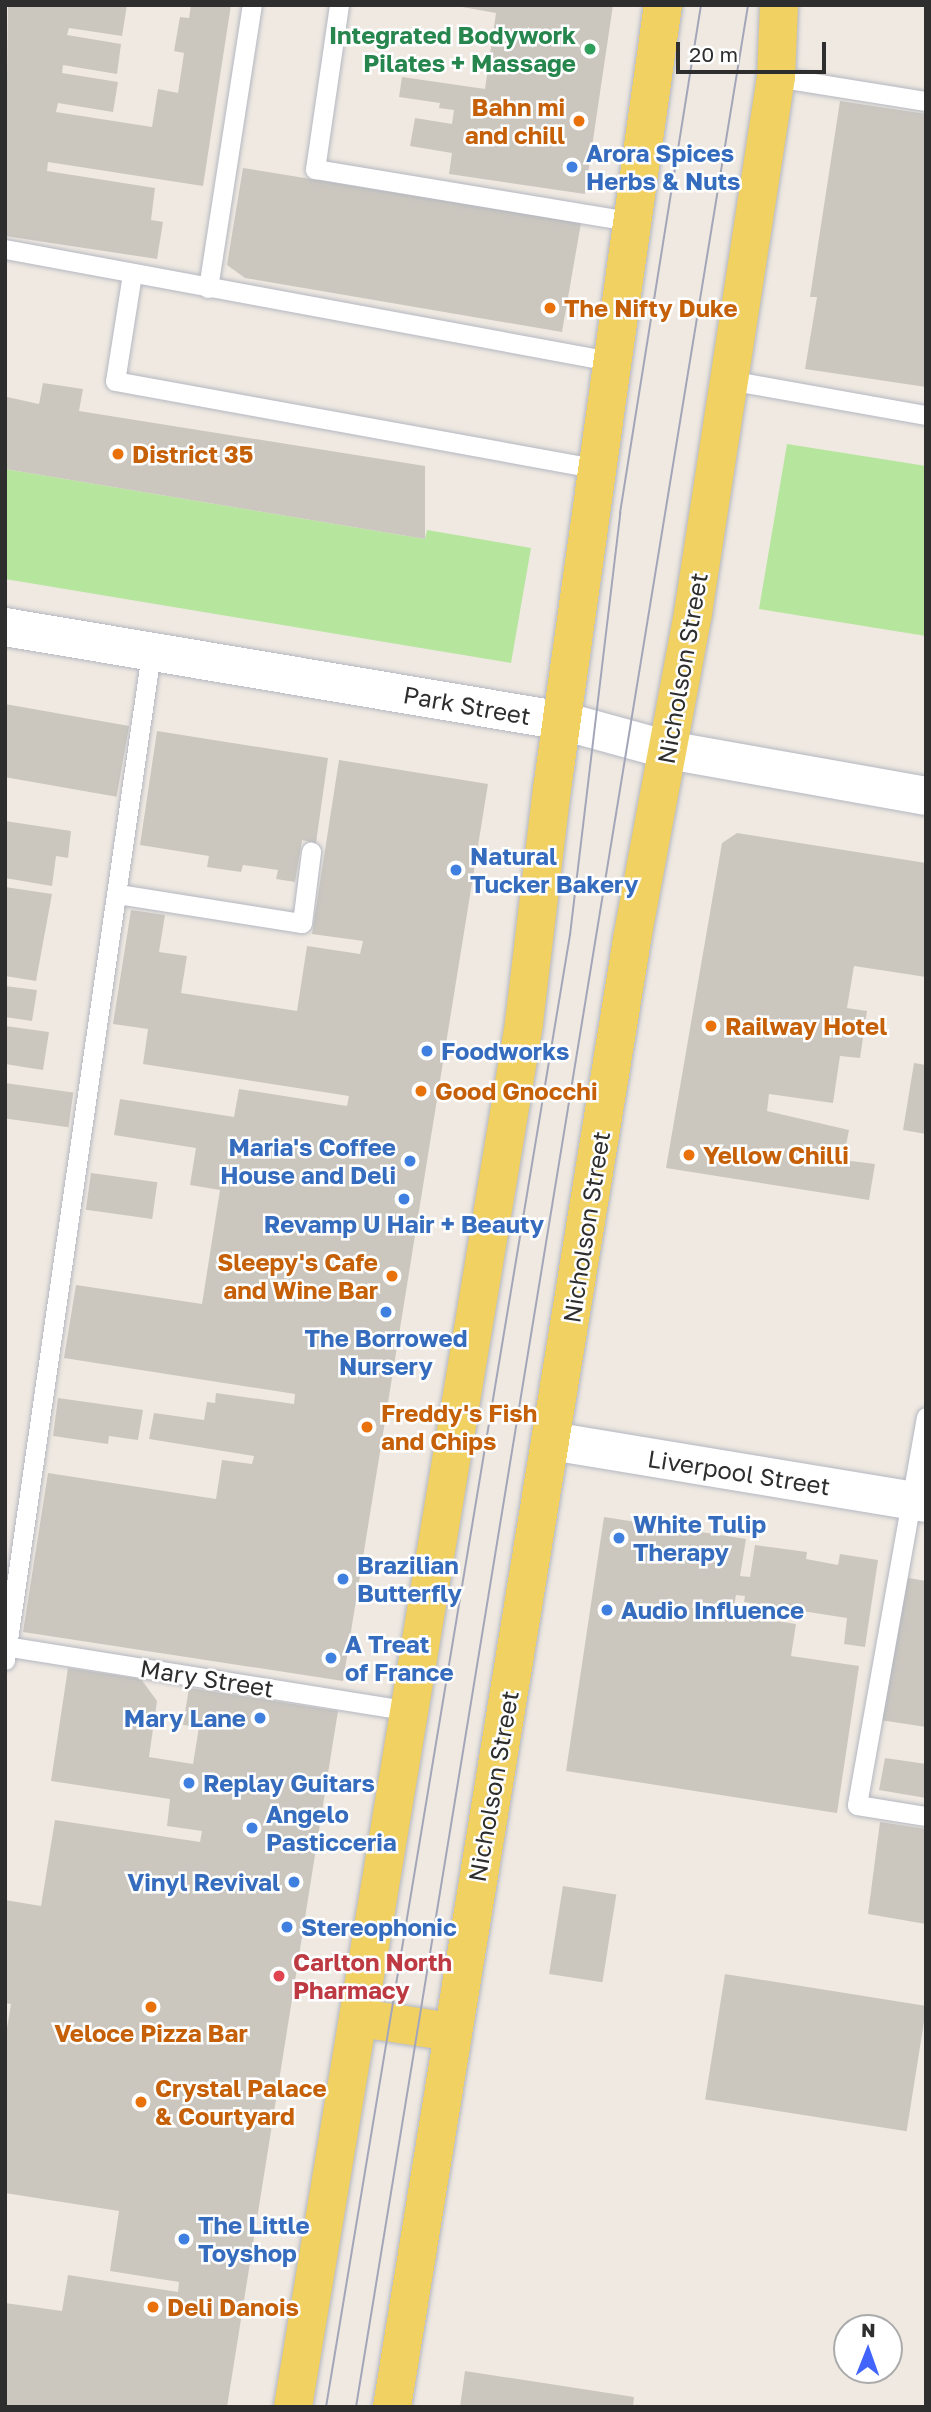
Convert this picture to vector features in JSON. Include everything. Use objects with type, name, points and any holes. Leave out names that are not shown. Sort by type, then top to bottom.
[{"type":"main road","points":[[293,2407],[524,1023],[597,469],[615,362],[663,5]]},
{"type":"main road","name":"Nicholson Street","points":[[392,2407],[451,2032],[552,1441],[632,939],[667,750],[729,380],[776,77],[779,5]]},
{"type":"main road","points":[[360,2018],[451,2032]]},
{"type":"street","name":"Park Street","points":[[5,627],[563,721],[667,750],[926,796]]},
{"type":"street","name":"Liverpool Street","points":[[552,1441],[919,1502]]},
{"type":"lane","points":[[208,288],[232,157],[251,5]]},
{"type":"lane","points":[[339,5],[315,169],[634,222]]},
{"type":"lane","points":[[776,77],[926,101]]},
{"type":"lane","points":[[5,249],[615,362]]},
{"type":"lane","points":[[132,274],[115,381],[597,469]]},
{"type":"lane","points":[[729,380],[926,415]]},
{"type":"lane","points":[[6,1650],[151,653]]},
{"type":"lane","points":[[118,894],[302,923],[312,852]]},
{"type":"lane","points":[[926,1417],[919,1502],[857,1805],[926,1816]]},
{"type":"lane","name":"Mary Street","points":[[6,1650],[410,1711]]},
{"type":"green space","points":[[787,444],[926,466],[926,636],[759,609]]},
{"type":"green space","points":[[5,469],[425,539],[427,530],[531,548],[511,663],[5,579]]},
{"type":"building","points":[[8,5],[127,5],[122,36],[69,28],[67,35],[121,44],[117,74],[63,65],[62,73],[118,82],[113,112],[58,103],[56,112],[152,127],[158,89],[178,93],[184,53],[174,51],[180,17],[189,18],[191,5],[231,5],[203,186],[48,162],[47,171],[155,188],[151,220],[163,222],[157,259],[5,236]]},
{"type":"building","points":[[451,5],[613,5],[585,194],[449,174],[452,153],[410,146],[415,118],[452,124],[454,110],[439,108],[440,103],[399,97],[402,77],[485,89],[496,13]]},
{"type":"building","points":[[840,101],[926,114],[926,387],[805,369],[817,297],[810,297]]},
{"type":"building","points":[[243,168],[581,223],[562,332],[245,278],[227,265]]},
{"type":"building","points":[[43,383],[83,389],[79,411],[425,466],[425,539],[5,469],[7,397],[39,404]]},
{"type":"building","points":[[5,704],[129,726],[117,797],[5,777]]},
{"type":"building","points":[[157,731],[328,758],[316,843],[302,840],[295,882],[276,879],[278,870],[243,865],[241,872],[207,867],[209,856],[140,845]]},
{"type":"building","points":[[339,760],[488,784],[343,1681],[23,1632],[48,1473],[216,1499],[222,1460],[252,1464],[254,1456],[149,1439],[154,1413],[204,1420],[207,1402],[215,1403],[216,1393],[294,1404],[295,1394],[64,1358],[76,1285],[202,1304],[220,1190],[190,1185],[196,1148],[114,1135],[120,1099],[234,1117],[239,1089],[347,1106],[349,1096],[143,1064],[148,1029],[113,1024],[131,910],[165,915],[159,952],[187,956],[181,993],[297,1011],[307,946],[360,954],[363,941],[312,934]]},
{"type":"building","points":[[5,821],[71,831],[68,858],[56,856],[52,886],[5,878]]},
{"type":"building","points":[[737,833],[926,863],[926,977],[854,966],[847,1008],[867,1011],[860,1058],[840,1056],[833,1103],[769,1094],[767,1111],[849,1130],[843,1160],[875,1164],[869,1200],[666,1168],[722,843]]},
{"type":"building","points":[[5,887],[52,894],[36,981],[5,976]]},
{"type":"building","points":[[5,986],[37,990],[32,1021],[5,1017]]},
{"type":"building","points":[[5,1026],[49,1032],[43,1070],[5,1064]]},
{"type":"building","points":[[914,1063],[926,1065],[926,1134],[903,1130]]},
{"type":"building","points":[[5,1083],[73,1093],[68,1127],[5,1118]]},
{"type":"building","points":[[91,1173],[157,1182],[152,1219],[86,1210]]},
{"type":"building","points":[[58,1398],[143,1410],[138,1440],[109,1436],[108,1444],[53,1436]]},
{"type":"building","points":[[604,1517],[746,1539],[740,1576],[750,1577],[755,1545],[807,1552],[806,1559],[838,1565],[840,1554],[878,1560],[865,1647],[844,1644],[847,1618],[744,1602],[745,1596],[736,1595],[734,1607],[693,1601],[692,1608],[796,1624],[791,1656],[859,1666],[837,1813],[566,1771]]},
{"type":"building","points":[[903,1577],[926,1581],[926,1727],[880,1720]]},
{"type":"building","points":[[68,1668],[141,1679],[157,1701],[149,1757],[193,1764],[199,1727],[183,1725],[189,1688],[338,1711],[227,2407],[5,2407],[5,2303],[62,2311],[68,2275],[178,2292],[179,2282],[110,2271],[119,2211],[5,2193],[5,2040],[11,2004],[5,2003],[5,1900],[41,1906],[55,1820],[200,1842],[202,1831],[167,1826],[170,1799],[51,1781]]},
{"type":"building","points":[[885,1758],[926,1764],[926,1798],[879,1790]]},
{"type":"building","points":[[880,1822],[926,1829],[926,1924],[868,1914]]},
{"type":"building","points":[[563,1886],[616,1894],[602,1982],[549,1974]]},
{"type":"building","points":[[725,1974],[926,2006],[907,2131],[705,2099]]},
{"type":"building","points":[[465,2371],[634,2397],[633,2407],[460,2407]]},
{"type":"tram line","points":[[326,2407],[570,935],[620,513],[701,5]]},
{"type":"tram line","points":[[356,2407],[748,5]]},
{"type":"place","name":"Integrated Bodywork Pilates + Massage","points":[[590,49]]},
{"type":"place","name":"Bahn mi and chill","points":[[579,121]]},
{"type":"place","name":"Arora Spices Herbs & Nuts","points":[[572,167]]},
{"type":"place","name":"The Nifty Duke","points":[[550,308]]},
{"type":"place","name":"District 35","points":[[118,454]]},
{"type":"place","name":"Natural Tucker Bakery","points":[[456,870]]},
{"type":"place","name":"Railway Hotel","points":[[711,1026]]},
{"type":"place","name":"Foodworks","points":[[427,1051]]},
{"type":"place","name":"Good Gnocchi","points":[[421,1091]]},
{"type":"place","name":"Yellow Chilli","points":[[689,1155]]},
{"type":"place","name":"Maria's Coffee House and Deli","points":[[410,1161]]},
{"type":"place","name":"Revamp U Hair + Beauty","points":[[404,1199]]},
{"type":"place","name":"Sleepy's Cafe and Wine Bar","points":[[392,1276]]},
{"type":"place","name":"The Borrowed Nursery","points":[[386,1312]]},
{"type":"place","name":"Freddy's Fish and Chips","points":[[367,1427]]},
{"type":"place","name":"White Tulip Therapy","points":[[619,1538]]},
{"type":"place","name":"Brazilian Butterfly","points":[[343,1579]]},
{"type":"place","name":"Audio Influence","points":[[607,1610]]},
{"type":"place","name":"A Treat of France","points":[[331,1658]]},
{"type":"place","name":"Mary Lane","points":[[260,1718]]},
{"type":"place","name":"Replay Guitars","points":[[189,1783]]},
{"type":"place","name":"Angelo Pasticceria","points":[[252,1828]]},
{"type":"place","name":"Vinyl Revival","points":[[294,1882]]},
{"type":"place","name":"Stereophonic","points":[[287,1927]]},
{"type":"place","name":"Carlton North Pharmacy","points":[[279,1976]]},
{"type":"place","name":"Veloce Pizza Bar","points":[[151,2007]]},
{"type":"place","name":"Crystal Palace & Courtyard","points":[[141,2102]]},
{"type":"place","name":"The Little Toyshop","points":[[184,2239]]},
{"type":"place","name":"Deli Danois","points":[[153,2307]]}]
